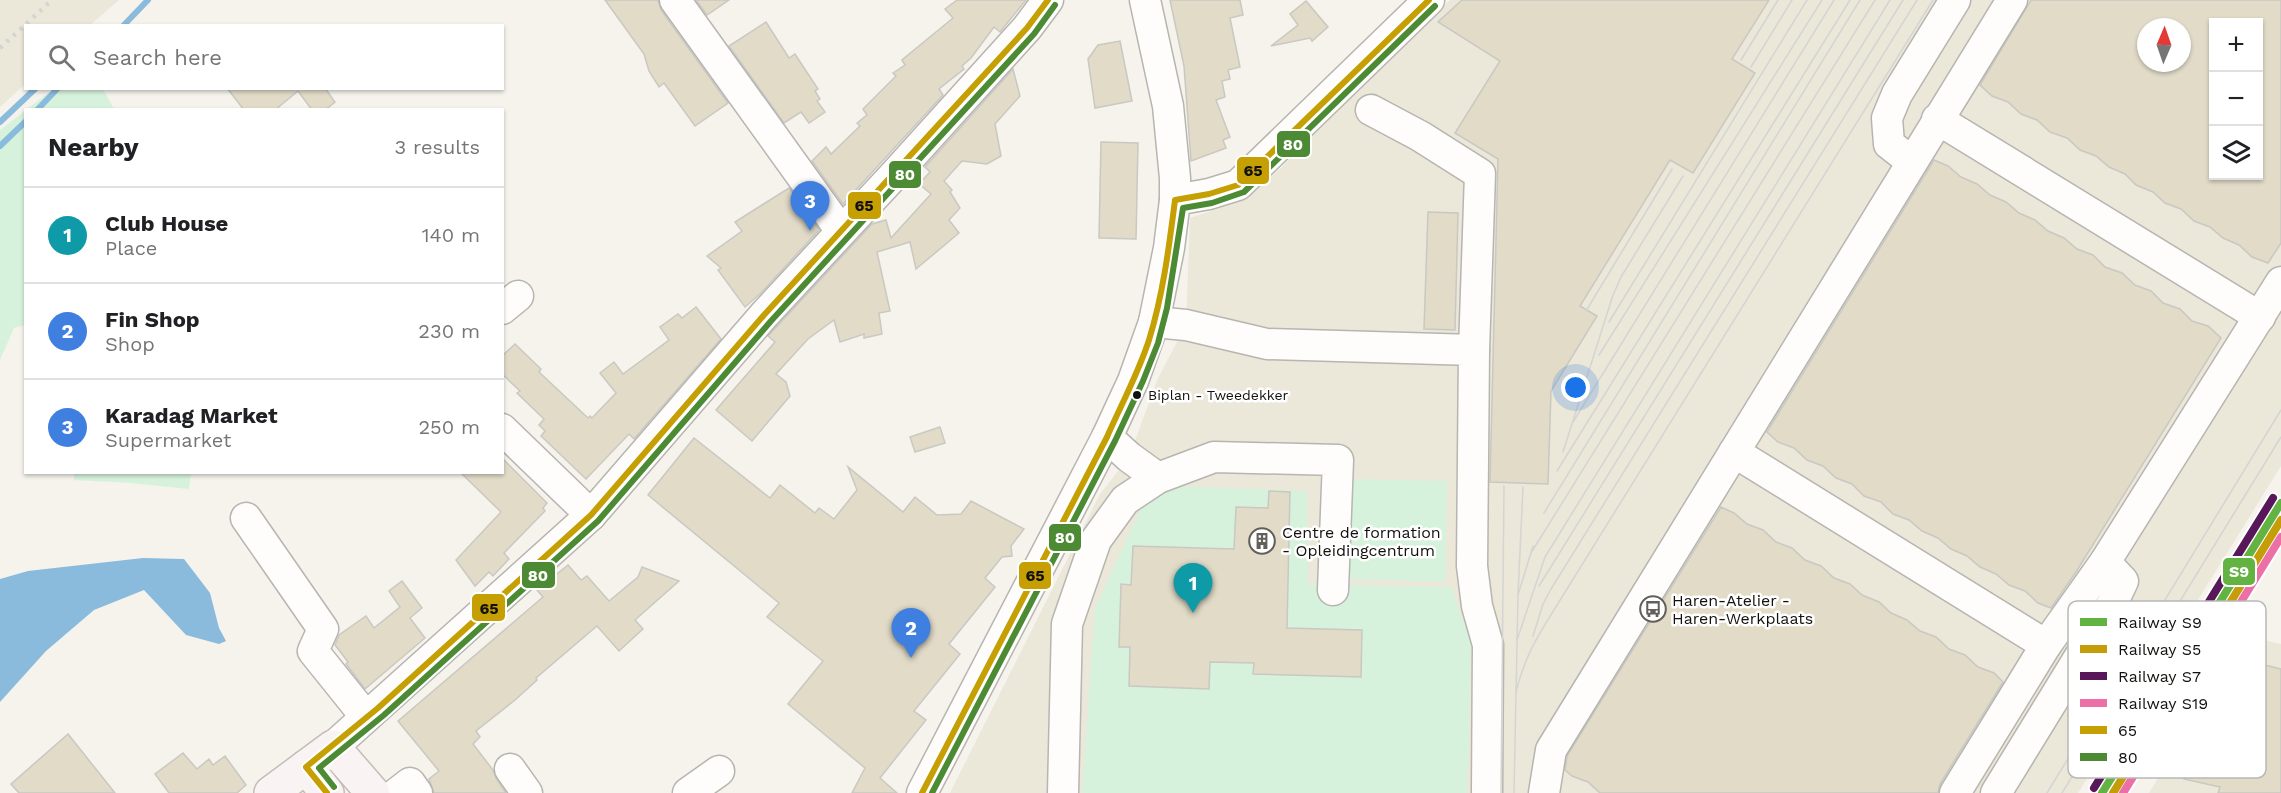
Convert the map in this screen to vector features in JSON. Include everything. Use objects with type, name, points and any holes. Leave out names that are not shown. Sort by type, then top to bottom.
[{"type":"main road","points":[[271,793],[333,747],[373,793]]},
{"type":"main road","points":[[306,767],[327,793]]},
{"type":"street","points":[[675,0],[841,231]]},
{"type":"street","points":[[333,747],[591,514],[764,315],[973,88],[1027,28],[1048,0]]},
{"type":"street","points":[[922,793],[1107,437],[1133,381],[1154,322],[1175,200],[1168,106],[1145,0]]},
{"type":"street","points":[[1175,200],[1209,194],[1238,185],[1429,0]]},
{"type":"street","points":[[1912,162],[1889,144],[1887,118],[1897,94],[1955,0]]},
{"type":"street","points":[[1544,793],[1551,750],[2012,0]]},
{"type":"street","points":[[1371,110],[1420,136],[1479,174],[1474,350],[1472,566],[1477,606],[1488,645],[1487,793]]},
{"type":"street","points":[[1937,119],[2260,317]]},
{"type":"street","points":[[753,140],[774,173],[791,163]]},
{"type":"street","points":[[2077,601],[2105,562],[2281,282]]},
{"type":"street","points":[[1154,322],[1186,325],[1267,344],[1474,350]]},
{"type":"street","points":[[504,431],[591,514]]},
{"type":"street","points":[[1107,437],[1129,457],[1158,478]]},
{"type":"street","points":[[1734,452],[2046,645]]},
{"type":"street","points":[[1063,793],[1067,624],[1096,540],[1125,500],[1158,478],[1214,457],[1349,460],[1333,590]]},
{"type":"street","points":[[246,518],[323,629],[313,651],[366,717]]},
{"type":"street","points":[[2105,562],[2123,581],[2113,601]]},
{"type":"street","points":[[1955,793],[2046,645],[2068,614]]},
{"type":"street","points":[[1996,793],[2068,676]]},
{"type":"street","points":[[688,793],[719,771]]},
{"type":"street","points":[[397,793],[410,783],[417,793]]},
{"type":"shaded area","points":[[0,0],[119,0],[91,24],[24,24],[24,85],[0,107]]},
{"type":"shaded area","points":[[1450,0],[2281,0],[2281,466],[2197,601],[2068,601],[2068,778],[2087,778],[2078,793],[950,793],[1100,494],[1129,457],[1158,378],[1186,325],[1190,218],[1248,197],[1282,167],[1381,63]]},
{"type":"shaded area","points":[[2266,641],[2281,644],[2281,793],[2149,793],[2158,778],[2266,778]]},
{"type":"green space","points":[[53,90],[104,90],[113,108],[28,108]]},
{"type":"green space","points":[[24,112],[24,325],[14,328],[0,360],[0,130]]},
{"type":"green space","points":[[74,474],[191,474],[189,489],[74,480]]},
{"type":"green space","points":[[1349,479],[1447,481],[1445,582],[1346,579]]},
{"type":"green space","points":[[1151,485],[1307,491],[1308,584],[1451,587],[1471,643],[1467,793],[1082,793],[1095,609]]},
{"type":"water","points":[[143,558],[184,559],[210,593],[219,628],[226,641],[219,644],[186,635],[144,590],[94,610],[46,651],[0,702],[0,579],[28,571]]},
{"type":"building","points":[[605,0],[658,0],[661,10],[728,103],[695,126],[664,83],[659,87],[649,71],[644,54]]},
{"type":"building","points":[[696,0],[729,0],[707,15]]},
{"type":"building","points":[[957,0],[1026,0],[1000,32],[994,27],[971,58],[962,66],[964,69],[939,89],[943,95],[843,204],[812,161],[826,147],[831,154],[860,126],[857,123],[867,115],[863,109],[896,76],[893,73],[905,65],[902,60],[953,18],[945,9]]},
{"type":"building","points":[[1170,0],[1240,0],[1243,15],[1230,18],[1240,67],[1228,70],[1230,79],[1222,81],[1225,97],[1216,100],[1230,137],[1223,140],[1226,148],[1191,161],[1184,66]]},
{"type":"building","points":[[1462,0],[1769,0],[1732,59],[1755,73],[1693,173],[1670,160],[1580,306],[1597,316],[1551,391],[1548,484],[1490,482],[1498,159],[1455,133],[1500,61],[1438,22]]},
{"type":"building","points":[[2031,0],[2281,0],[2281,243],[2268,263],[2252,257],[2239,245],[2223,238],[2210,227],[2194,221],[2181,209],[2165,203],[2153,192],[2136,185],[2125,174],[2109,167],[2096,156],[2080,150],[2067,138],[2050,132],[2037,120],[2021,114],[2008,102],[1992,96],[1980,85]]},
{"type":"building","points":[[1306,1],[1328,27],[1312,41],[1310,38],[1271,46],[1298,25],[1290,14]]},
{"type":"building","points":[[766,22],[789,58],[795,54],[818,89],[815,91],[820,99],[817,101],[825,112],[809,123],[801,112],[784,123],[729,46]]},
{"type":"building","points":[[1120,41],[1132,101],[1095,108],[1088,59],[1098,45]]},
{"type":"building","points":[[1013,69],[1020,96],[995,124],[1001,156],[987,164],[962,161],[944,181],[952,190],[950,192],[960,208],[949,220],[959,233],[916,269],[910,242],[877,252],[890,311],[879,313],[882,334],[864,338],[864,334],[840,342],[834,320],[808,339],[776,374],[786,382],[790,396],[752,441],[716,410],[775,342],[768,336],[872,224],[886,220],[891,238],[931,194],[919,184],[930,172],[925,167]]},
{"type":"building","points":[[229,90],[326,90],[335,102],[328,108],[311,108],[298,91],[277,108],[242,108]]},
{"type":"building","points":[[1101,142],[1138,143],[1136,239],[1099,238]]},
{"type":"building","points":[[1934,160],[1977,184],[1990,195],[2006,202],[2019,213],[2035,220],[2048,231],[2064,238],[2077,249],[2093,255],[2105,267],[2122,273],[2135,285],[2151,291],[2163,303],[2180,309],[2192,321],[2208,326],[2221,338],[2076,572],[2051,608],[2038,603],[2025,591],[2009,585],[1967,556],[1951,549],[1938,538],[1922,531],[1909,520],[1893,514],[1881,502],[1864,496],[1852,484],[1836,478],[1823,466],[1807,460],[1794,448],[1778,442],[1767,432]]},
{"type":"building","points":[[789,188],[819,230],[761,293],[745,307],[718,270],[721,268],[707,256],[742,231],[735,222]]},
{"type":"building","points":[[1428,212],[1458,213],[1455,330],[1424,329]]},
{"type":"building","points":[[696,307],[721,339],[634,439],[629,434],[586,479],[541,436],[545,431],[539,425],[544,419],[517,393],[520,391],[504,376],[504,354],[515,344],[541,369],[539,372],[588,418],[590,416],[592,418],[616,393],[600,373],[614,362],[623,374],[669,340],[660,327],[678,314],[682,318]]},
{"type":"building","points":[[940,427],[945,443],[915,452],[910,437]]},
{"type":"building","points":[[694,438],[770,498],[780,485],[815,513],[819,508],[834,519],[857,490],[848,467],[903,512],[915,497],[937,515],[961,514],[971,501],[1024,529],[1011,546],[1012,556],[1002,557],[985,578],[995,587],[949,644],[960,654],[914,711],[926,720],[880,778],[897,793],[852,793],[865,768],[788,704],[823,661],[767,617],[779,603],[648,495]]},
{"type":"building","points":[[504,460],[547,503],[543,508],[545,511],[504,553],[509,559],[493,576],[489,572],[475,586],[456,560],[501,512],[462,474],[504,474]]},
{"type":"building","points":[[1269,491],[1290,492],[1287,628],[1362,630],[1361,677],[1253,674],[1254,663],[1210,662],[1209,689],[1129,686],[1130,647],[1119,647],[1121,584],[1131,585],[1133,546],[1234,549],[1236,507],[1268,508]]},
{"type":"building","points":[[1721,507],[1734,513],[1747,524],[1763,530],[1776,542],[1792,548],[1805,560],[1821,566],[1834,578],[1850,584],[1862,595],[1879,602],[1891,613],[1907,620],[1920,631],[1936,637],[1949,649],[1965,655],[1978,667],[1994,673],[2003,682],[1940,784],[1938,793],[1600,793],[1588,782],[1572,776],[1565,770],[1567,756]]},
{"type":"building","points":[[568,565],[581,580],[587,576],[609,601],[638,577],[642,567],[679,581],[635,620],[643,629],[619,651],[597,626],[536,678],[537,680],[515,700],[476,731],[480,737],[473,744],[493,770],[506,793],[434,793],[429,779],[439,771],[398,721],[543,597],[537,590]]},
{"type":"building","points":[[402,581],[422,608],[410,618],[425,638],[365,689],[335,645],[339,635],[366,616],[374,628],[400,607],[389,591]]},
{"type":"building","points":[[2266,665],[2281,669],[2281,793],[2218,793],[2220,787],[2184,779],[2266,778]]},
{"type":"building","points":[[68,734],[115,793],[19,793],[11,784]]},
{"type":"building","points":[[183,753],[197,769],[209,759],[213,765],[225,756],[246,785],[237,793],[169,793],[155,774]]},
{"type":"waterway","points":[[125,24],[148,0]]},
{"type":"waterway","points":[[0,122],[34,90]]},
{"type":"waterway","points":[[39,108],[56,90]]},
{"type":"waterway","points":[[0,146],[24,123]]},
{"type":"tram line","points":[[1741,60],[1778,0]]},
{"type":"tram line","points":[[1751,67],[1792,0]]},
{"type":"tram line","points":[[1609,322],[1807,0]]},
{"type":"tram line","points":[[1599,355],[1822,0]]},
{"type":"tram line","points":[[1573,422],[1834,0]]},
{"type":"tram line","points":[[1557,471],[1850,0]]},
{"type":"tram line","points":[[1544,513],[1860,0]]},
{"type":"tram line","points":[[1531,553],[1875,0]]},
{"type":"tram line","points":[[1517,640],[1545,557],[1890,0]]},
{"type":"tram line","points":[[1539,586],[1903,0]]},
{"type":"tram line","points":[[1533,636],[1543,604],[1551,589],[1917,0]]},
{"type":"tram line","points":[[1516,692],[1528,656],[1544,626],[1933,0]]},
{"type":"tram line","points":[[1586,311],[1672,169]]},
{"type":"tram line","points":[[1563,452],[1613,295],[1621,277],[1683,176]]},
{"type":"tram line","points":[[2164,601],[2281,410]]},
{"type":"tram line","points":[[2180,601],[2281,437]]},
{"type":"tram line","points":[[1501,793],[1504,486]]},
{"type":"tram line","points":[[1514,793],[1518,595],[1523,487]]},
{"type":"tram line","points":[[1518,595],[1533,546]]},
{"type":"tram line","points":[[2047,793],[2068,759]]},
{"type":"tram line","points":[[2062,793],[2071,778]]},
{"type":"railway","points":[[26,24],[52,0]]},
{"type":"railway","points":[[0,48],[24,26]]},
{"type":"rail line","name":"S7","points":[[2209,601],[2273,498]]},
{"type":"rail line","name":"S9","points":[[2221,601],[2281,503]]},
{"type":"rail line","name":"S5","points":[[2231,601],[2281,520]]},
{"type":"rail line","name":"S19","points":[[2242,601],[2281,537]]},
{"type":"rail line","name":"S7","points":[[2094,788],[2100,778]]},
{"type":"rail line","name":"S9","points":[[2102,793],[2111,778]]},
{"type":"rail line","name":"S5","points":[[2113,793],[2122,778]]},
{"type":"rail line","name":"S19","points":[[2123,793],[2132,778]]},
{"type":"transit line","name":"65","points":[[327,793],[306,767],[378,708],[591,515],[764,315],[1027,28],[1048,0]]},
{"type":"transit line","name":"65","points":[[922,793],[1107,437],[1135,377],[1145,353],[1158,306],[1175,200],[1209,194],[1238,185],[1429,0]]},
{"type":"transit line","name":"80","points":[[334,787],[319,768],[384,715],[598,521],[771,321],[1034,34],[1055,5]]},
{"type":"transit line","name":"80","points":[[932,793],[1115,441],[1143,381],[1158,343],[1167,308],[1183,208],[1212,203],[1244,192],[1435,6]]},
{"type":"place","name":"Karadag Market","points":[[810,231]]},
{"type":"place","name":"Biplan - Tweedekker","points":[[1137,395]]},
{"type":"place","name":"Centre de formation - Opleidingcentrum","points":[[1262,541]]},
{"type":"place","name":"Haren-Atelier - Haren-Werkplaats","points":[[1653,609]]},
{"type":"place","name":"Club House","points":[[1193,613]]},
{"type":"place","name":"Fin Shop","points":[[911,658]]}]
